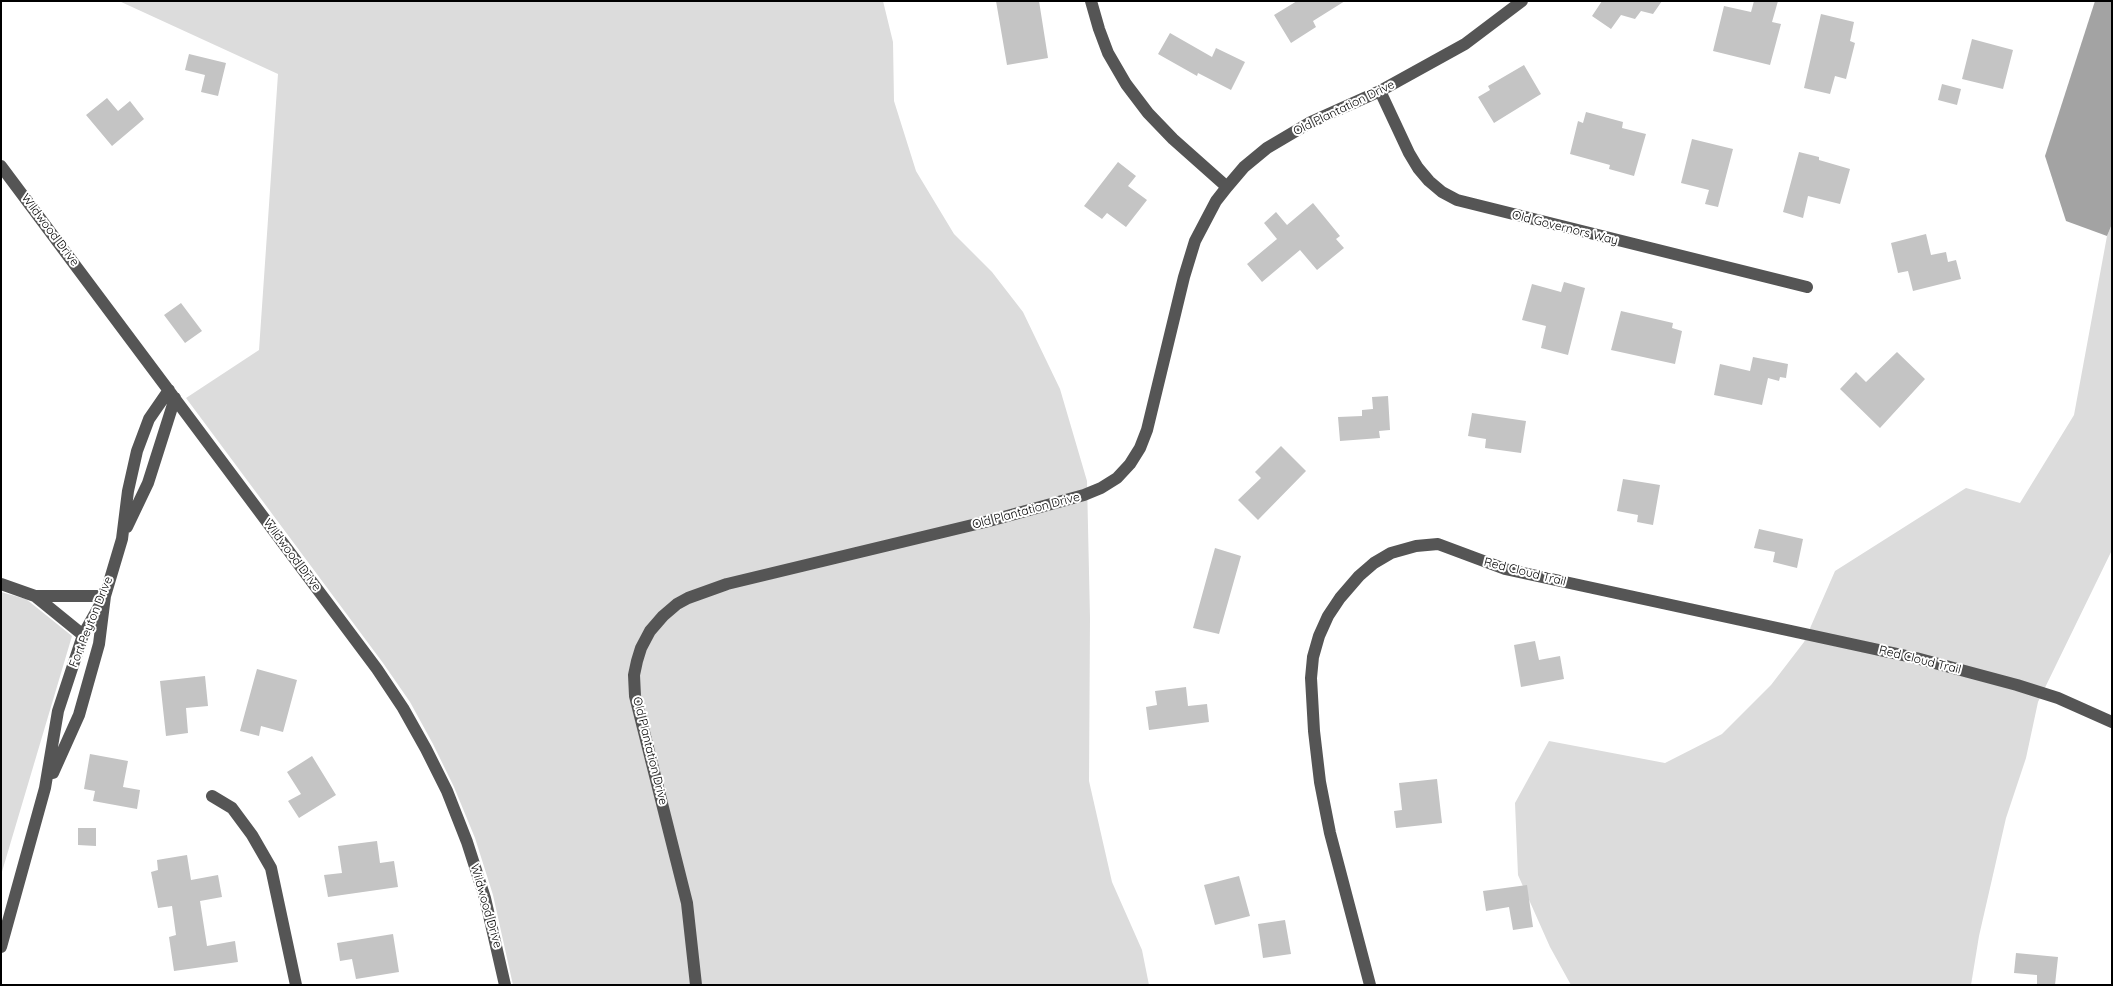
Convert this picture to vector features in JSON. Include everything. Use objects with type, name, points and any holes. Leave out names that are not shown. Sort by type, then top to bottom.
[{"type":"street","points":[[1090,1],[1098,29],[1108,53],[1126,84],[1148,113],[1173,139],[1227,187]]},
{"type":"street","name":"Old Plantation Drive","points":[[696,985],[687,903],[636,696],[634,675],[637,661],[650,631],[677,604],[727,584],[1064,501],[1101,488],[1117,478],[1130,464],[1140,448],[1147,430],[1184,277],[1195,241],[1216,201],[1227,187],[1244,167],[1267,148],[1311,122],[1380,91],[1465,44],[1522,1]]},
{"type":"street","name":"Old Governors Way","points":[[1380,91],[1418,168],[1435,186],[1457,200],[1807,287]]},
{"type":"street","name":"Wildwood Drive","points":[[1,166],[376,669],[403,708],[447,791],[467,842],[485,898],[505,985]]},
{"type":"street","points":[[122,539],[148,483],[172,394]]},
{"type":"street","name":"Fort Peyton Drive","points":[[1,947],[46,788],[58,711],[83,635],[105,596],[122,539],[128,491],[137,450],[149,419],[172,394]]},
{"type":"street","name":"Red Cloud Trail","points":[[1370,985],[1330,833],[1316,748],[1311,678],[1313,657],[1319,636],[1328,616],[1340,598],[1359,576],[1374,563],[1391,553],[1416,546],[1438,544],[1505,569],[1925,660],[2058,698],[2112,722]]},
{"type":"street","points":[[1,584],[35,596],[105,596],[99,644],[79,715],[46,788]]},
{"type":"street","points":[[35,596],[83,635]]},
{"type":"street","points":[[212,796],[232,808],[252,835],[271,868],[296,985]]},
{"type":"shaded area","points":[[119,1],[883,1],[893,42],[894,101],[916,171],[954,234],[992,272],[1023,312],[1060,389],[1087,481],[1090,618],[1089,781],[1112,882],[1142,950],[1149,985],[513,985],[493,895],[475,838],[454,787],[410,702],[186,398],[259,350],[278,74]]},
{"type":"shaded area","points":[[2095,1],[2112,1],[2112,224],[2107,236],[2066,221],[2045,156]]},
{"type":"shaded area","points":[[2112,224],[2112,550],[2038,702],[2026,758],[2006,818],[1979,936],[1971,985],[1571,985],[1550,947],[1518,875],[1515,803],[1549,741],[1665,763],[1722,734],[1771,685],[1804,642],[1835,571],[1966,488],[2020,503],[2074,415],[2107,236]]},
{"type":"shaded area","points":[[1,592],[26,599],[72,636],[1,875]]},
{"type":"building","points":[[996,1],[1039,1],[1048,58],[1007,65]]},
{"type":"building","points":[[1297,1],[1345,1],[1313,21],[1316,27],[1291,43],[1274,15]]},
{"type":"building","points":[[1602,1],[1662,1],[1653,14],[1641,11],[1635,19],[1621,15],[1611,29],[1592,16]]},
{"type":"building","points":[[1754,1],[1778,1],[1772,22],[1781,24],[1770,65],[1713,51],[1724,6],[1751,12]]},
{"type":"building","points":[[1821,14],[1854,22],[1850,41],[1855,43],[1846,79],[1835,76],[1830,94],[1804,88]]},
{"type":"building","points":[[1170,33],[1212,57],[1216,48],[1245,62],[1231,90],[1198,73],[1197,76],[1158,54]]},
{"type":"building","points":[[1972,39],[2013,50],[2003,89],[1962,79]]},
{"type":"building","points":[[189,54],[226,63],[218,96],[201,92],[205,75],[185,70]]},
{"type":"building","points":[[1524,65],[1541,94],[1494,123],[1478,97],[1490,90],[1488,86]]},
{"type":"building","points":[[1942,84],[1961,89],[1957,105],[1938,100]]},
{"type":"building","points":[[107,98],[118,111],[130,101],[144,119],[112,146],[86,115]]},
{"type":"building","points":[[1586,112],[1623,122],[1622,128],[1646,134],[1634,176],[1609,169],[1610,165],[1570,154],[1578,121],[1583,123]]},
{"type":"building","points":[[1692,139],[1733,149],[1718,207],[1705,204],[1709,190],[1681,183]]},
{"type":"building","points":[[1799,152],[1819,157],[1819,160],[1850,169],[1840,204],[1808,196],[1803,218],[1783,212]]},
{"type":"building","points":[[1118,162],[1136,176],[1128,186],[1147,200],[1126,227],[1107,213],[1102,219],[1084,206]]},
{"type":"building","points":[[1313,203],[1340,236],[1336,239],[1344,248],[1317,270],[1300,250],[1262,282],[1247,264],[1277,239],[1264,223],[1276,212],[1287,225]]},
{"type":"building","points":[[1926,234],[1931,255],[1946,252],[1948,262],[1956,260],[1961,279],[1913,291],[1908,271],[1898,273],[1891,243]]},
{"type":"building","points":[[1564,282],[1585,288],[1568,355],[1541,348],[1546,326],[1522,320],[1532,284],[1561,292]]},
{"type":"building","points":[[181,303],[202,331],[185,343],[164,315]]},
{"type":"building","points":[[1621,311],[1673,323],[1672,328],[1682,331],[1675,364],[1611,350]]},
{"type":"building","points":[[1897,352],[1925,379],[1880,428],[1840,389],[1856,372],[1866,382]]},
{"type":"building","points":[[1753,357],[1788,364],[1786,378],[1780,377],[1779,381],[1768,378],[1762,405],[1714,395],[1720,364],[1750,371]]},
{"type":"building","points":[[1388,396],[1390,430],[1379,431],[1380,438],[1340,441],[1338,417],[1362,416],[1362,410],[1373,409],[1372,397]]},
{"type":"building","points":[[1472,413],[1526,421],[1521,453],[1485,448],[1486,439],[1468,436]]},
{"type":"building","points":[[1281,446],[1306,471],[1258,520],[1238,500],[1261,478],[1255,472]]},
{"type":"building","points":[[1623,479],[1660,485],[1653,525],[1637,522],[1638,515],[1617,511]]},
{"type":"building","points":[[1759,529],[1803,539],[1797,568],[1773,562],[1775,552],[1754,548]]},
{"type":"building","points":[[1215,548],[1241,556],[1219,634],[1193,628]]},
{"type":"building","points":[[1535,641],[1539,660],[1560,656],[1564,679],[1521,687],[1514,645]]},
{"type":"building","points":[[257,669],[297,680],[283,732],[261,726],[259,736],[240,731]]},
{"type":"building","points":[[205,676],[208,706],[186,708],[188,733],[166,736],[160,681]]},
{"type":"building","points":[[1186,687],[1188,706],[1207,704],[1209,722],[1149,730],[1146,707],[1157,705],[1155,691]]},
{"type":"building","points":[[90,754],[128,761],[123,787],[140,790],[137,809],[93,801],[95,791],[84,789]]},
{"type":"building","points":[[312,756],[336,795],[299,818],[288,801],[301,794],[287,772]]},
{"type":"building","points":[[1437,779],[1442,823],[1396,828],[1394,811],[1402,810],[1399,783]]},
{"type":"building","points":[[78,828],[96,828],[96,846],[78,845]]},
{"type":"building","points":[[377,841],[380,863],[394,861],[398,887],[328,897],[324,875],[342,873],[338,846]]},
{"type":"building","points":[[187,855],[191,880],[218,875],[222,897],[200,901],[207,946],[235,941],[238,962],[174,971],[169,937],[176,935],[172,906],[158,908],[151,872],[158,870],[157,860]]},
{"type":"building","points":[[1239,876],[1250,916],[1215,925],[1204,885]]},
{"type":"building","points":[[1527,885],[1533,927],[1513,930],[1509,907],[1486,911],[1483,891]]},
{"type":"building","points":[[1285,920],[1291,954],[1263,958],[1258,924]]},
{"type":"building","points":[[393,934],[399,972],[356,979],[352,959],[340,961],[337,943]]},
{"type":"building","points":[[2016,953],[2058,957],[2055,985],[2037,985],[2037,975],[2014,973]]}]
